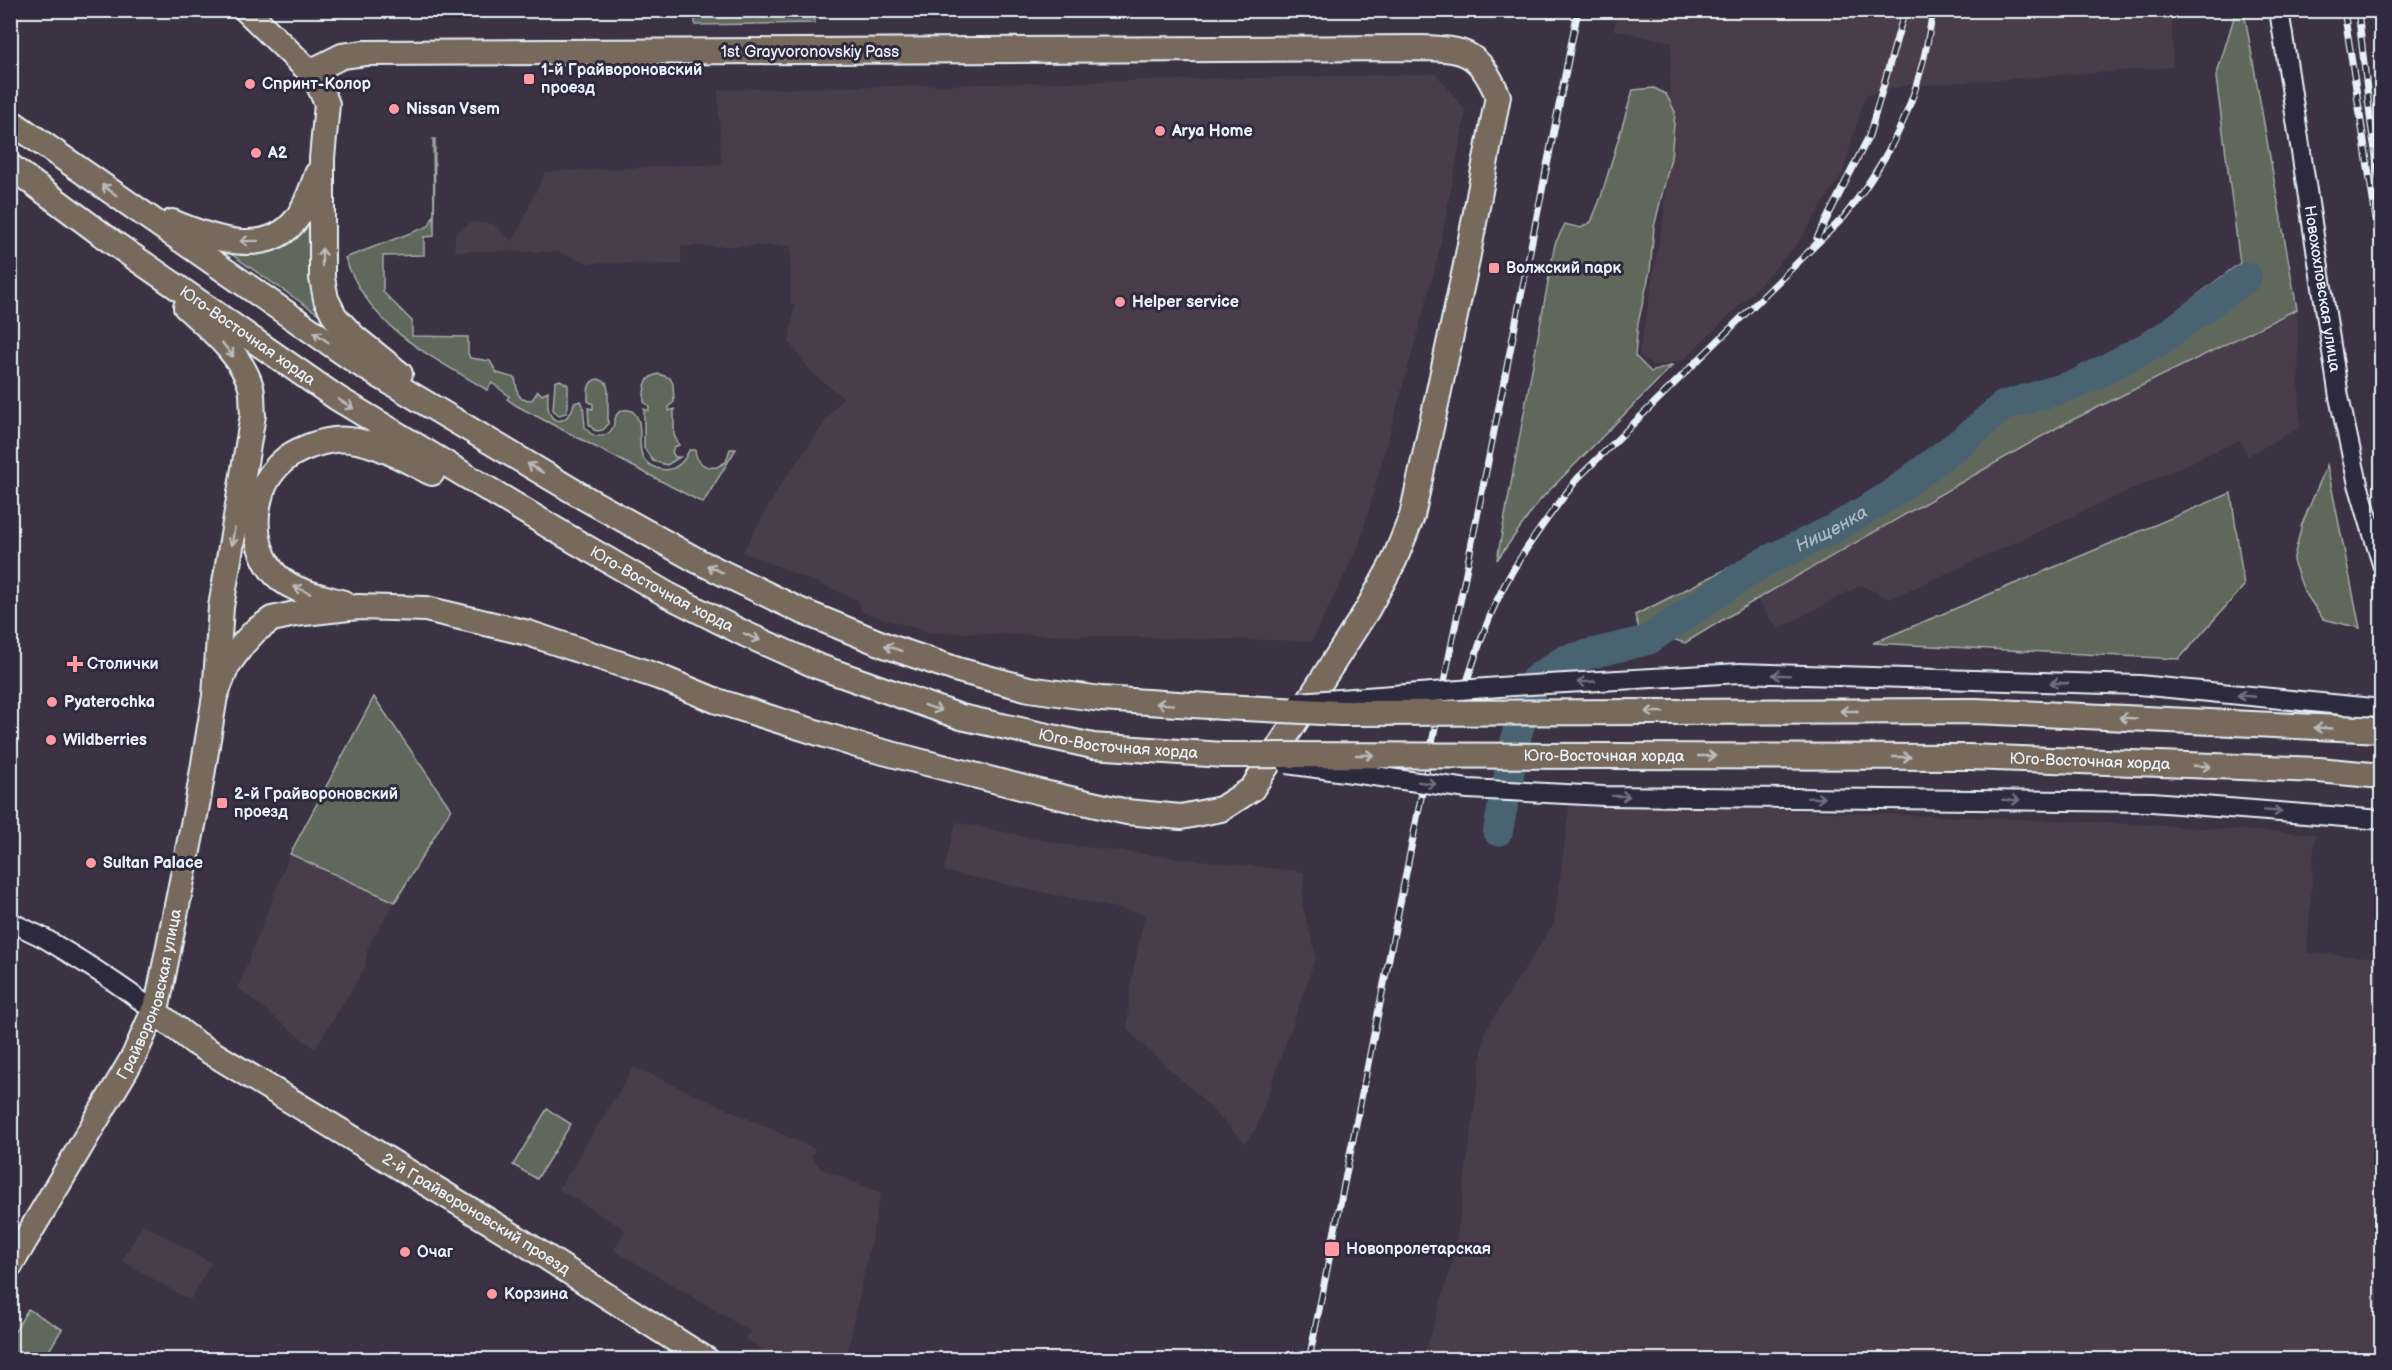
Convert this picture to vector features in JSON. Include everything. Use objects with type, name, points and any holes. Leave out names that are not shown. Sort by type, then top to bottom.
[{"type":"main road","points":[[246,10],[310,72],[317,81],[327,104],[322,158],[322,278],[326,299],[335,317],[354,336],[478,434]]},
{"type":"main road","name":"1st Grayvoronovskiy Pass","points":[[310,72],[342,57],[365,52],[1421,48],[1472,55],[1488,73],[1498,96],[1466,265],[1413,516],[1394,561],[1367,610],[1252,789],[1221,809],[1181,817],[1127,812],[1044,793],[860,746],[717,701],[659,677],[528,633],[426,609],[358,607]]},
{"type":"main road","points":[[10,122],[358,363],[698,561],[799,610],[887,646],[958,670],[1029,689],[1101,699],[1341,713],[1975,711],[2382,730]]},
{"type":"main road","points":[[131,206],[201,234],[249,243],[267,240],[285,231],[297,219],[308,200],[322,158]]},
{"type":"main road","name":"Юго-Восточная хорда","points":[[14,169],[108,239],[337,398],[556,530],[668,594],[745,634],[885,692],[961,717],[1093,746],[1223,755],[1969,757],[2319,770],[2382,776]]},
{"type":"main road","points":[[108,239],[223,344],[241,366],[251,387],[253,415],[221,608],[215,696]]},
{"type":"main road","points":[[358,607],[304,592],[287,583],[272,571],[262,553],[257,534],[256,513],[261,494],[270,476],[284,460],[308,447],[334,440],[357,442],[388,452],[556,530]]},
{"type":"main road","points":[[215,696],[227,666],[243,644],[255,631],[272,619],[358,607]]},
{"type":"main road","name":"Грайвороновская улица","points":[[10,1266],[134,1056],[154,1011],[166,968],[215,696]]},
{"type":"main road","name":"2-й Грайвороновский проезд","points":[[154,1011],[194,1042],[515,1237],[706,1359]]},
{"type":"street","name":"Новохохловская улица","points":[[2279,10],[2339,397],[2358,484],[2382,564]]},
{"type":"street","points":[[1224,707],[1513,686],[1740,674],[2139,685],[2377,705]]},
{"type":"street","points":[[1223,755],[1480,790],[1604,796],[2152,802],[2382,820]]},
{"type":"street","points":[[10,921],[41,936],[127,990],[154,1011]]},
{"type":"shaded area","points":[[1618,10],[2175,11],[2172,22],[2173,67],[1912,84],[1865,95],[1842,174],[1796,245],[1744,301],[1683,360],[1655,366],[1639,355],[1664,215],[1672,42],[1614,30]]},
{"type":"shaded area","points":[[1436,74],[1466,111],[1438,257],[1359,545],[1312,641],[929,632],[862,612],[858,600],[743,552],[780,486],[843,397],[813,374],[789,342],[795,304],[791,305],[791,246],[681,246],[681,264],[588,263],[559,252],[455,251],[455,233],[472,222],[492,224],[513,242],[545,172],[721,164],[718,90]]},
{"type":"shaded area","points":[[2297,309],[2300,427],[2248,456],[2240,440],[1890,599],[1861,585],[1778,629],[1757,599],[2060,426]]},
{"type":"shaded area","points":[[1570,802],[2092,822],[2315,834],[2307,953],[2381,958],[2381,1359],[1423,1360],[1454,1258],[1485,1031],[1554,923]]},
{"type":"shaded area","points":[[956,822],[1065,845],[1304,872],[1302,904],[1316,957],[1256,1128],[1245,1143],[1198,1095],[1127,1030],[1130,988],[1145,914],[944,871]]},
{"type":"shaded area","points":[[290,854],[395,902],[368,946],[365,967],[315,1049],[238,988]]},
{"type":"shaded area","points":[[634,1067],[815,1149],[811,1157],[822,1169],[881,1193],[846,1359],[779,1359],[745,1339],[750,1331],[614,1250],[626,1230],[559,1189]]},
{"type":"shaded area","points":[[143,1224],[211,1263],[190,1300],[122,1261]]},
{"type":"green space","points":[[695,11],[814,11],[815,23],[695,25]]},
{"type":"green space","points":[[2236,11],[2244,11],[2297,309],[2060,426],[1757,599],[1685,643],[1639,629],[1635,615],[1842,511],[2156,326],[2240,263],[2216,77]]},
{"type":"green space","points":[[1654,88],[1666,94],[1675,112],[1671,158],[1654,227],[1650,271],[1638,323],[1635,356],[1651,372],[1673,365],[1540,500],[1497,560],[1555,244],[1565,224],[1581,228],[1591,222],[1601,197],[1633,90]]},
{"type":"green space","points":[[433,139],[435,139],[434,236],[424,237],[424,255],[383,256],[383,292],[412,321],[412,336],[468,337],[470,358],[490,361],[497,373],[515,378],[518,394],[522,399],[532,400],[538,391],[542,395],[548,391],[548,409],[555,420],[563,420],[570,414],[574,403],[581,401],[585,427],[595,435],[607,434],[620,412],[632,411],[639,424],[640,449],[647,463],[656,468],[665,470],[674,468],[687,456],[689,450],[695,450],[702,464],[717,467],[726,462],[730,449],[736,449],[703,503],[517,406],[507,399],[509,396],[492,383],[487,390],[422,351],[385,321],[370,304],[356,283],[345,258],[429,226],[434,214]]},
{"type":"green space","points":[[310,218],[327,320],[229,253],[248,252]]},
{"type":"green space","points":[[659,374],[670,378],[673,384],[674,402],[669,406],[669,411],[674,409],[674,435],[679,445],[674,447],[672,452],[675,457],[680,457],[667,465],[653,461],[644,448],[644,409],[649,411],[649,406],[644,402],[645,388],[650,378]]},
{"type":"green space","points":[[560,380],[568,385],[568,407],[566,413],[559,415],[553,410],[555,382]]},
{"type":"green space","points":[[594,380],[606,382],[608,390],[608,424],[604,429],[598,431],[589,424],[588,408],[593,409],[593,404],[588,401],[589,387]]},
{"type":"green space","points":[[2327,465],[2360,628],[2323,619],[2304,591],[2293,561],[2302,524]]},
{"type":"green space","points":[[2231,493],[2244,586],[2179,659],[1873,643]]},
{"type":"green space","points":[[374,697],[451,809],[395,902],[290,854]]},
{"type":"green space","points":[[547,1109],[571,1124],[537,1179],[513,1165]]},
{"type":"green space","points":[[28,1309],[62,1329],[44,1359],[11,1359],[11,1338]]},
{"type":"waterway","name":"Нищенка","points":[[1498,831],[1517,733],[1536,679],[1565,660],[1648,640],[1760,564],[1834,529],[1889,496],[1965,439],[2003,406],[2077,384],[2159,341],[2247,277]]},
{"type":"railway","points":[[1309,1360],[1578,10]]},
{"type":"railway","points":[[1817,238],[1869,136],[1905,10]]},
{"type":"railway","points":[[1463,694],[1483,634],[1502,591],[1533,539],[1578,478],[1844,217],[1863,192],[1892,144],[1913,96],[1928,41],[1933,10]]},
{"type":"railway","points":[[2344,10],[2382,259]]},
{"type":"railway","points":[[2358,10],[2371,125],[2382,195]]},
{"type":"railway","points":[[903,1356],[908,1360]]},
{"type":"place","name":"1-й Грайвороновский проезд","points":[[529,79]]},
{"type":"place","name":"Спринт-Колор","points":[[250,84]]},
{"type":"place","name":"Nissan Vsem","points":[[394,109]]},
{"type":"place","name":"Arya Home","points":[[1160,131]]},
{"type":"place","name":"A2","points":[[256,153]]},
{"type":"place","name":"Волжский парк","points":[[1494,268]]},
{"type":"place","name":"Helper service","points":[[1120,302]]},
{"type":"place","name":"Столички","points":[[75,664]]},
{"type":"place","name":"Pyaterochka","points":[[52,702]]},
{"type":"place","name":"Wildberries","points":[[51,740]]},
{"type":"place","name":"2-й Грайвороновский проезд","points":[[222,803]]},
{"type":"place","name":"Sultan Palace","points":[[91,863]]},
{"type":"place","name":"Новопролетарская","points":[[1332,1249]]},
{"type":"place","name":"Очаг","points":[[405,1252]]},
{"type":"place","name":"Корзина","points":[[492,1294]]}]
